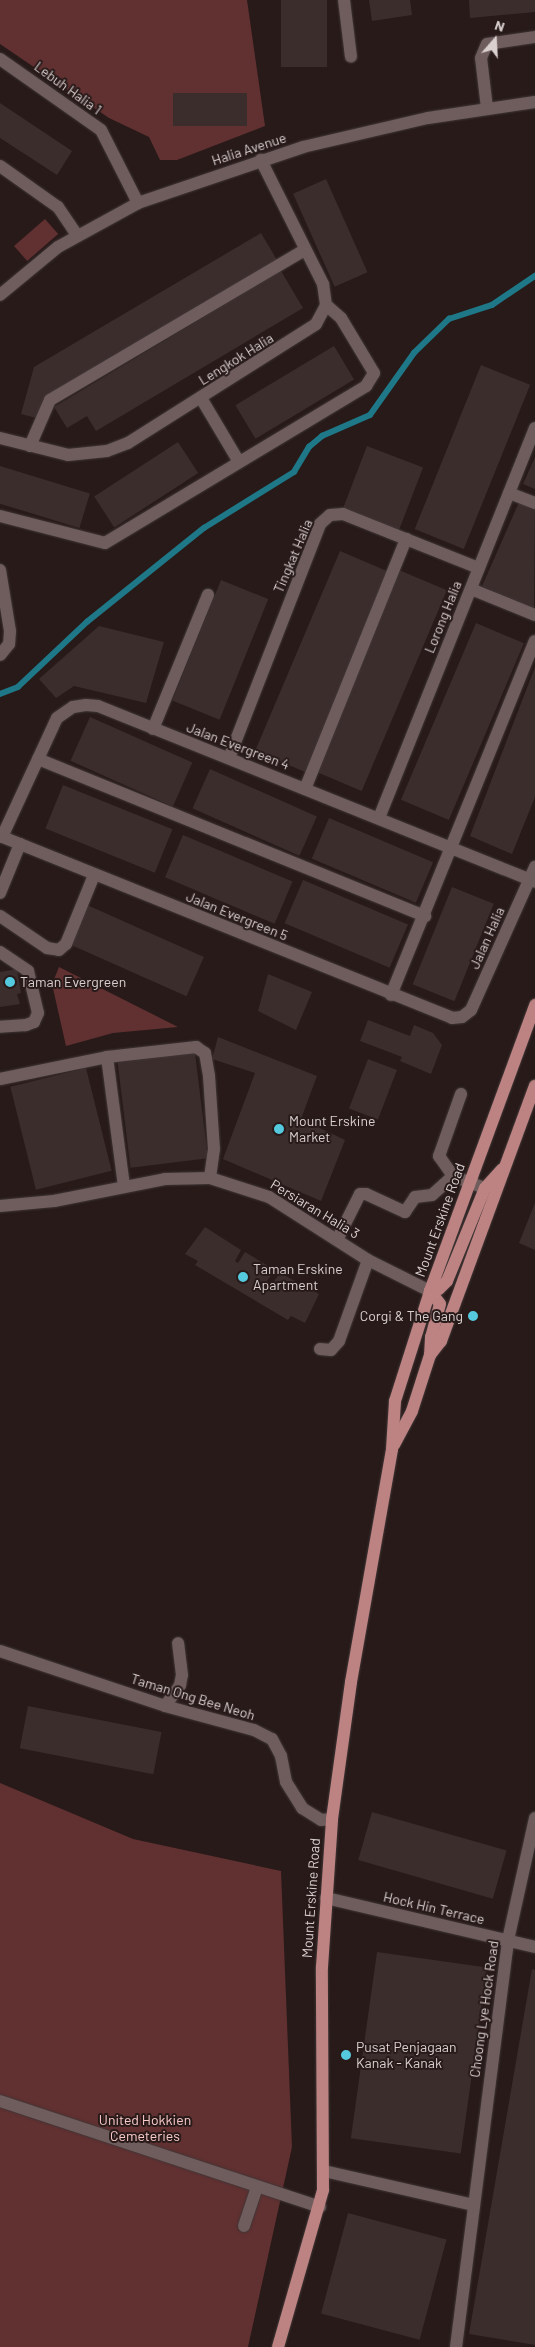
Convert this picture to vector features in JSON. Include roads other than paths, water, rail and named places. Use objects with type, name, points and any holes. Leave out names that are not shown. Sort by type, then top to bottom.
[{"type":"main road","name":"Mount Erskine Road","points":[[278,2347],[320,2207],[324,2171],[322,1967],[332,1819],[351,1682],[392,1449],[396,1401],[430,1291],[470,1182],[532,1024],[535,1005]]},
{"type":"main road","name":"Mount Erskine Road","points":[[392,1449],[412,1411],[430,1354],[441,1341],[535,1086]]},
{"type":"main road","points":[[430,1291],[439,1290],[453,1271],[485,1188],[508,1162]]},
{"type":"main road","points":[[430,1291],[440,1304],[431,1337],[430,1354]]},
{"type":"street","points":[[344,0],[351,57]]},
{"type":"street","points":[[487,108],[481,58],[487,44],[535,38]]},
{"type":"street","name":"Lebuh Halia 1","points":[[0,58],[101,130],[138,203]]},
{"type":"street","name":"Halia Avenue","points":[[0,295],[41,259],[77,236],[138,203],[261,160],[312,145],[487,108],[535,102]]},
{"type":"street","points":[[0,516],[105,543],[366,386],[374,376],[341,318],[326,305],[323,284],[261,160]]},
{"type":"street","points":[[0,166],[58,207],[77,236]]},
{"type":"street","points":[[30,446],[50,400],[305,250]]},
{"type":"street","name":"Lengkok Halia","points":[[0,438],[68,455],[107,451],[128,443],[306,332],[316,324],[326,305]]},
{"type":"street","points":[[201,398],[239,462]]},
{"type":"street","name":"Lorong Halia","points":[[379,818],[535,428]]},
{"type":"street","points":[[509,493],[535,503]]},
{"type":"street","name":"Tingkat Halia","points":[[228,758],[320,524],[330,515],[343,514],[479,568]]},
{"type":"street","points":[[305,789],[406,538]]},
{"type":"street","points":[[0,570],[10,631],[9,644],[0,655]]},
{"type":"street","points":[[471,589],[535,615]]},
{"type":"street","points":[[153,729],[208,595]]},
{"type":"street","points":[[391,995],[452,850],[535,641]]},
{"type":"street","name":"Jalan Evergreen 4","points":[[1,836],[57,718],[72,707],[98,706],[532,881]]},
{"type":"street","points":[[38,759],[424,916]]},
{"type":"street","name":"Jalan Evergreen 5","points":[[1,836],[391,995],[452,1018],[462,1017]]},
{"type":"street","points":[[0,892],[20,844]]},
{"type":"street","name":"Jalan Halia","points":[[462,1017],[471,1010],[532,881],[535,867]]},
{"type":"street","points":[[0,916],[54,951],[66,944],[94,875]]},
{"type":"street","points":[[0,952],[28,971],[38,1013],[34,1022],[26,1025],[0,1027]]},
{"type":"street","points":[[0,1079],[107,1057],[191,1046],[204,1053],[214,1149],[210,1178]]},
{"type":"street","points":[[107,1057],[124,1187]]},
{"type":"street","points":[[461,1094],[439,1152],[453,1176],[485,1188]]},
{"type":"street","points":[[338,1238],[360,1194],[366,1194],[405,1212],[415,1198],[432,1195],[453,1176]]},
{"type":"street","name":"Persiaran Halia 3","points":[[1,1202],[54,1201],[164,1179],[210,1178],[269,1197],[338,1238],[368,1260],[430,1291]]},
{"type":"street","points":[[320,1349],[331,1350],[339,1341],[368,1260]]},
{"type":"street","points":[[165,1706],[180,1685],[182,1675],[178,1643]]},
{"type":"street","name":"Taman Ong Bee Neoh","points":[[0,1651],[165,1706],[254,1730],[272,1739],[281,1756],[286,1782],[302,1808],[321,1820],[332,1819]]},
{"type":"street","name":"Choong Lye Hock Road","points":[[456,2347],[508,1940],[535,1818]]},
{"type":"street","name":"Hock Hin Terrace","points":[[326,1898],[535,1947]]},
{"type":"street","points":[[0,2101],[320,2207]]},
{"type":"street","points":[[324,2171],[474,2205]]},
{"type":"street","points":[[244,2226],[257,2187]]},
{"type":"waterway","points":[[0,694],[18,687],[87,622],[204,528],[294,472],[309,447],[322,436],[370,415],[414,353],[449,319],[492,305],[535,276]]},
{"type":"place","name":"Taman Evergreen","points":[[10,982]]},
{"type":"place","name":"Mount Erskine Market","points":[[279,1129]]},
{"type":"place","name":"Taman Erskine Apartment","points":[[243,1277]]},
{"type":"place","name":"Corgi & The Gang","points":[[473,1316]]},
{"type":"place","name":"Pusat Penjagaan Kanak - Kanak","points":[[346,2055]]},
{"type":"park label","name":"United Hokkien Cemeteries","points":[[145,2128]]}]
